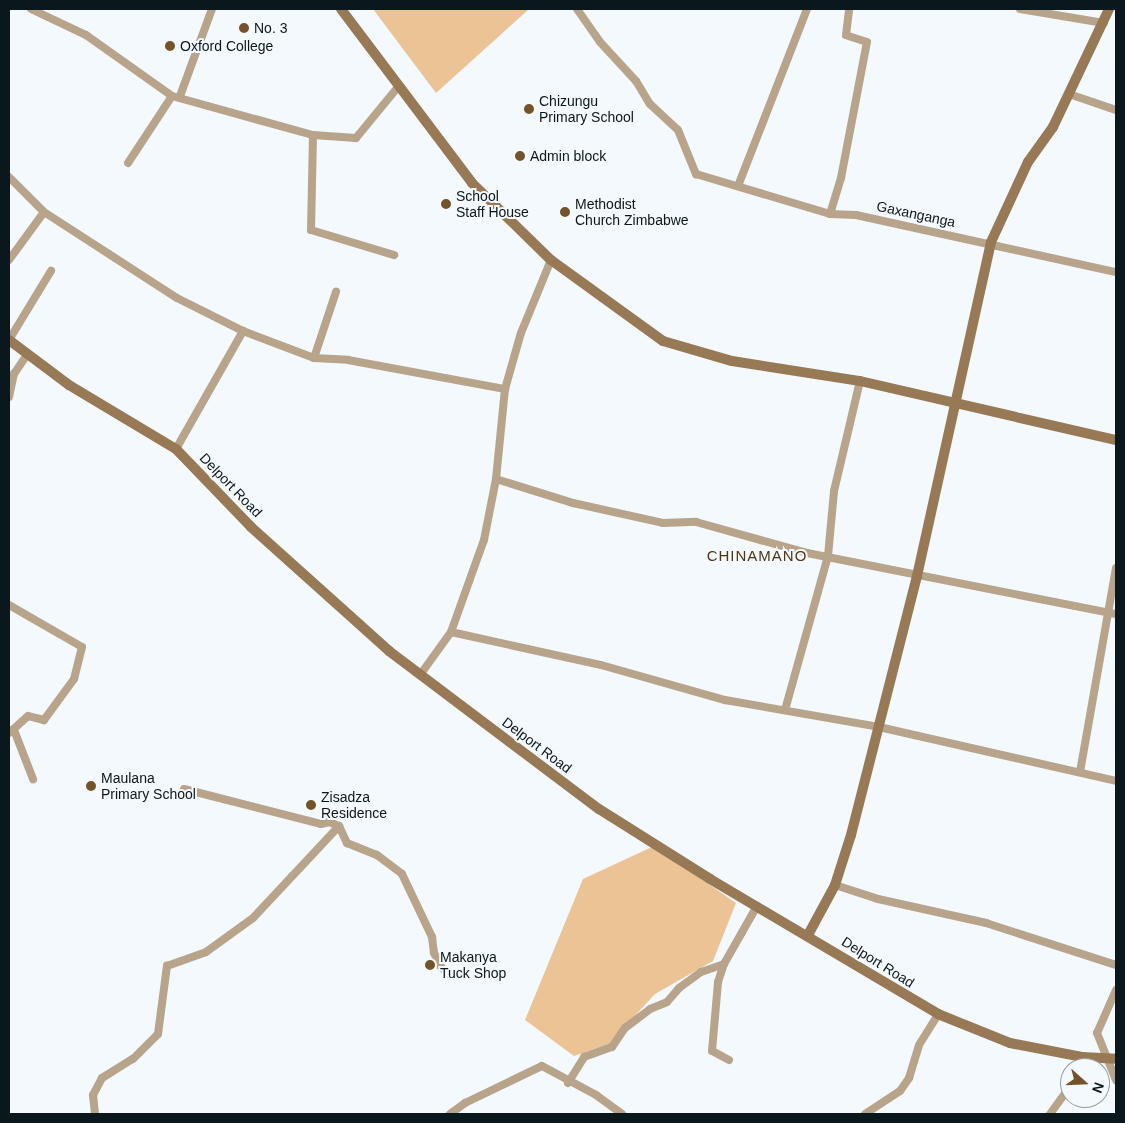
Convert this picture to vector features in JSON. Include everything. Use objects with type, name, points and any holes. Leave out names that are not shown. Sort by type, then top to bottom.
[{"type":"street","points":[[31,9],[86,35],[176,96],[259,122],[313,135],[356,138],[398,87]]},
{"type":"street","points":[[128,163],[176,96],[212,9]]},
{"type":"street","points":[[341,9],[472,183],[551,260],[663,341],[732,361],[860,381],[953,404],[1116,440]]},
{"type":"street","name":"Gaxanganga","points":[[577,9],[600,42],[636,81],[650,104],[678,130],[696,174],[712,181],[738,186],[830,214],[856,215],[991,242],[1021,252],[1116,272]]},
{"type":"street","points":[[738,186],[807,9]]},
{"type":"street","points":[[830,214],[841,178],[867,42],[846,35],[849,9]]},
{"type":"street","points":[[1020,9],[1104,23]]},
{"type":"street","points":[[808,935],[835,885],[851,835],[880,728],[917,576],[953,404],[991,242],[1028,162],[1053,127],[1109,9]]},
{"type":"street","points":[[1069,94],[1116,110]]},
{"type":"street","points":[[313,135],[311,230],[394,255]]},
{"type":"street","points":[[9,177],[44,212],[177,298],[243,331],[314,358],[348,360],[505,389]]},
{"type":"street","points":[[9,260],[44,212]]},
{"type":"street","points":[[420,674],[451,632],[484,540],[496,479],[505,389],[521,333],[551,260]]},
{"type":"street","points":[[9,340],[51,271]]},
{"type":"street","points":[[314,358],[336,292]]},
{"type":"street","points":[[176,448],[243,331]]},
{"type":"street","name":"Delport Road","points":[[9,340],[70,385],[176,448],[314,586],[420,674],[599,809],[808,935],[886,985],[938,1014],[1010,1043],[1082,1057],[1113,1059]]},
{"type":"street","points":[[9,397],[14,374],[28,353]]},
{"type":"street","points":[[785,710],[828,556],[834,490],[860,381]]},
{"type":"street","points":[[496,479],[573,503],[664,523],[696,522],[828,556],[917,576],[1116,614]]},
{"type":"street","points":[[1080,772],[1106,611],[1116,568]]},
{"type":"street","points":[[9,605],[82,647],[74,679],[44,720],[28,716],[11,731],[33,779]]},
{"type":"street","points":[[451,632],[601,664],[710,696],[880,728],[1116,781]]},
{"type":"street","points":[[184,788],[321,824],[329,822],[339,826],[347,843],[377,856],[402,874],[432,938],[437,960],[450,975]]},
{"type":"street","points":[[95,1114],[93,1095],[102,1078],[133,1059],[158,1034],[167,966],[206,952],[253,918],[339,826]]},
{"type":"street","points":[[835,885],[878,898],[986,923],[1116,965]]},
{"type":"street","points":[[730,1060],[712,1051],[718,982],[724,964],[758,906]]},
{"type":"street","points":[[568,1082],[584,1056],[612,1047],[625,1028],[650,1009],[667,1002],[678,988],[702,972],[724,964]]},
{"type":"street","points":[[1116,990],[1097,1033],[1113,1059],[1116,1080]]},
{"type":"street","points":[[865,1114],[900,1091],[909,1078],[919,1045],[938,1014]]},
{"type":"street","points":[[450,1114],[465,1104],[542,1066],[568,1082],[596,1095],[622,1114]]},
{"type":"street","points":[[1050,1114],[1060,1100]]},
{"type":"shaded area","points":[[373,9],[529,9],[436,93]]},
{"type":"shaded area","points":[[654,846],[736,903],[713,961],[655,994],[609,1044],[574,1056],[525,1020],[583,879]]},
{"type":"place","name":"No. 3","points":[[244,28]]},
{"type":"place","name":"Oxford College","points":[[170,46]]},
{"type":"place","name":"Chizungu Primary School","points":[[529,109]]},
{"type":"place","name":"Admin block","points":[[520,156]]},
{"type":"place","name":"School Staff House","points":[[446,204]]},
{"type":"place","name":"Methodist Church Zimbabwe","points":[[565,212]]},
{"type":"place","name":"Maulana Primary School","points":[[91,786]]},
{"type":"place","name":"Zisadza Residence","points":[[311,805]]},
{"type":"place","name":"Makanya Tuck Shop","points":[[430,965]]},
{"type":"district","name":"CHINAMANO","points":[[757,556]]}]
